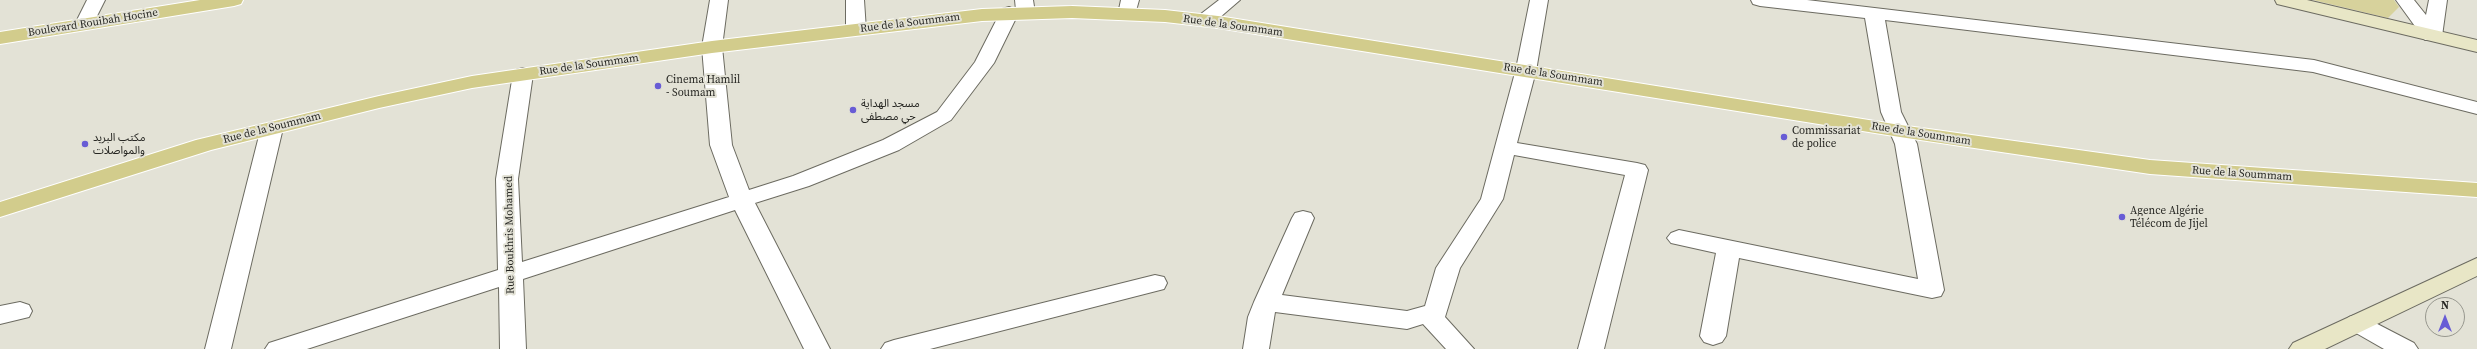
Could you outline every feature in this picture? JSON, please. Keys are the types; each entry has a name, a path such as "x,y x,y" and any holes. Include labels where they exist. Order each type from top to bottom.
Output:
{"main road":[{"name":"Boulevard Rouibah Hocine","path":"0,38 234,0"},
{"path":"2284,0 2477,46"},
{"name":"Rue de la Soummam","path":"0,210 196,148 272,128 379,102 523,74 712,47 1020,9 1128,7 1204,21 1900,131 2150,167 2477,190"},
{"path":"2302,349 2477,266"}],"street":[{"path":"84,24 96,0"},
{"path":"719,0 712,47 721,145 741,199 817,349"},
{"path":"855,0 856,30"},
{"path":"1204,21 1231,0"},
{"path":"1266,302 1408,320 1436,312 1448,268 1492,199 1526,71 1539,0"},
{"path":"1760,0 1837,5 1874,14 2314,66 2477,108"},
{"path":"2405,0 2432,36"},
{"path":"2432,36 2438,0"},
{"path":"278,349 741,199 801,181 876,152 944,116 984,63 1020,9"},
{"path":"1679,238 1932,290 1906,144 1891,112 1874,14"},
{"name":"Rue Boukhris Mohamed","path":"513,349 508,179 523,74"},
{"path":"218,349 272,128"},
{"path":"1505,146 1637,170 1591,349"},
{"path":"1256,349 1260,317 1303,218"},
{"path":"1713,336 1729,248"},
{"path":"894,349 1155,283"},
{"path":"1428,314 1461,349"},
{"path":"2358,323 2405,349"}],"shaded area":[{"path":"2313,0 2394,0 2399,7 2388,18"}],"place":[{"name":"Cinema Hamlil - Soumam","path":"658,86"},
{"name":"مسجد الهداية حي مصطفى","path":"853,110"},
{"name":"Commissariat de police","path":"1784,137"},
{"name":"مكتب البريد والمواصلات","path":"85,144"},
{"name":"Agence Algérie Télécom de Jijel","path":"2122,217"}]}
